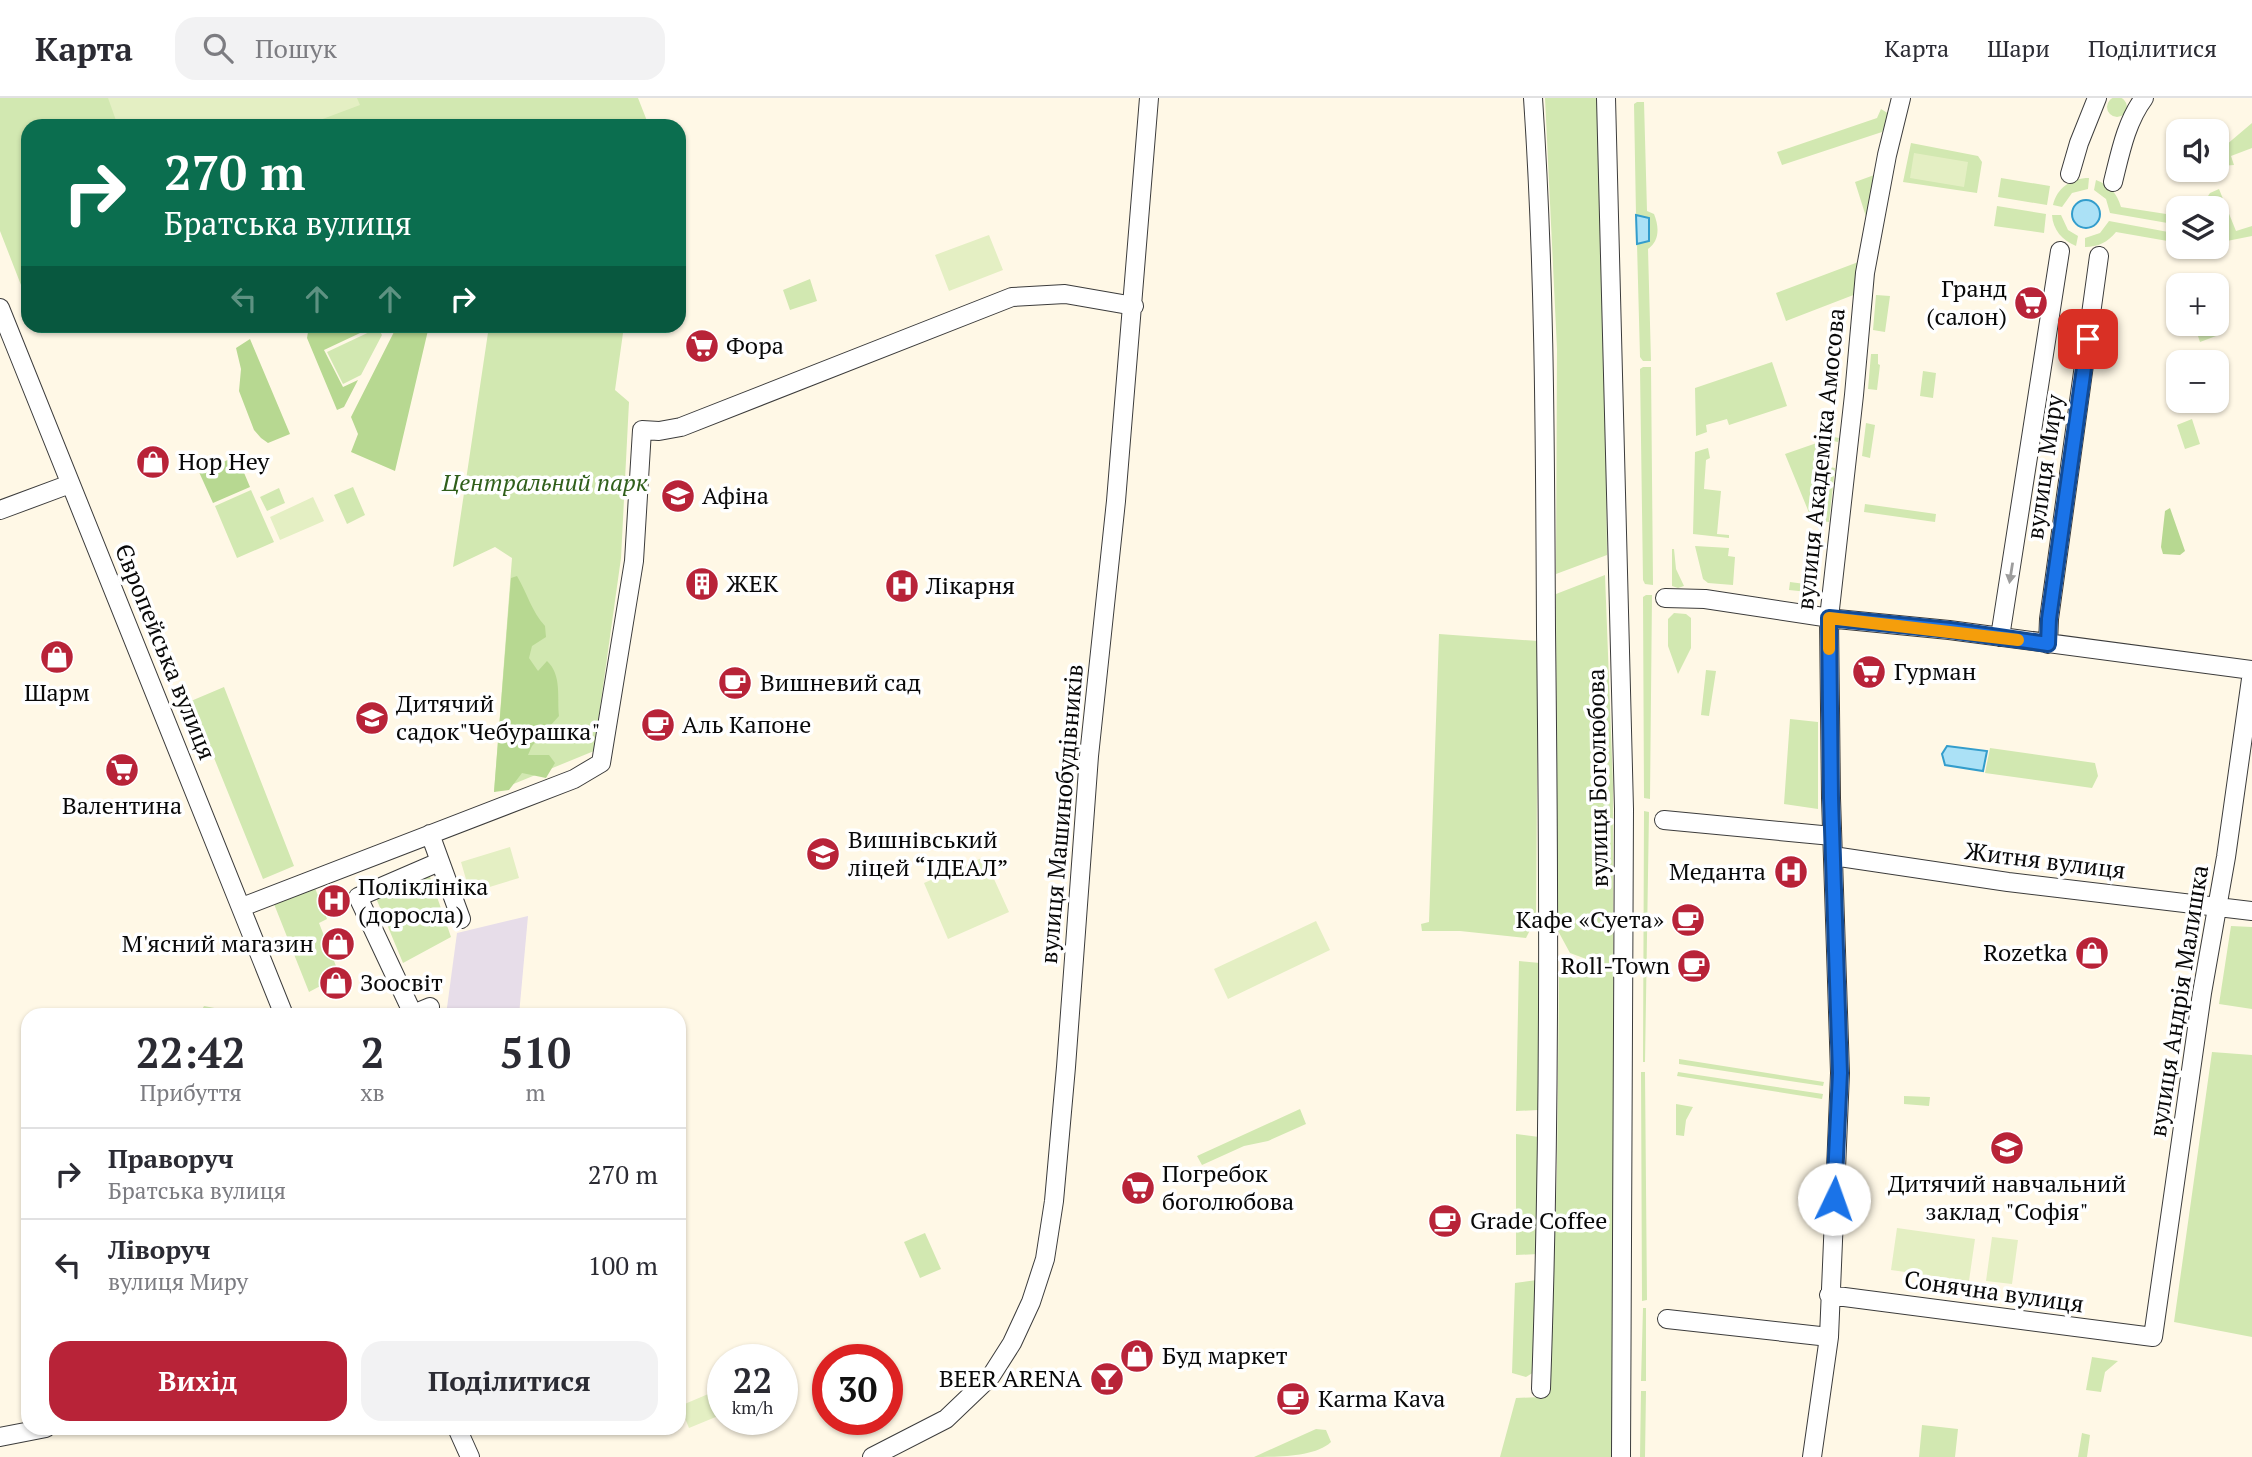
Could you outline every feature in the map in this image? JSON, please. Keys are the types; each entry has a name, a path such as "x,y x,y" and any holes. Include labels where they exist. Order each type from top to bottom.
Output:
{"street":[{"name":"вулиця Машинобудівників","path":"872,1457 946,1419 991,1376 1012,1343 1031,1302 1045,1259 1054,1201 1089,756 1134,306 1149,98"},
{"name":"вулиця Боголюбова","path":"1533,98 1542,371 1549,890 1541,1389"},
{"name":"вулиця Боголюбова","path":"1606,98 1625,809 1621,1457"},
{"name":"вулиця Академіка Амосова","path":"1812,1457 1829,1337 1840,1073 1832,836 1829,618 1865,273 1887,155 1901,98"},
{"path":"2070,174 2097,98"},
{"path":"2113,182 2130,124 2142,100"},
{"name":"вулиця Миру","path":"2000,637 2060,251"},
{"name":"вулиця Миру","path":"2048,644 2049,619 2099,256"},
{"path":"242,907 574,779 601,762 634,561 642,430 659,431 681,427 1012,297 1065,294 1134,306"},
{"name":"Європейська вулиця","path":"0,308 281,1008"},
{"path":"0,510 70,484"},
{"path":"1665,598 1706,598 1829,618 2000,637 2252,671"},
{"name":"вулиця Андрія Малишка","path":"2153,1338 2202,993 2252,671"},
{"path":"1664,820 1832,836"},
{"path":"430,834 461,919"},
{"name":"Житня вулиця","path":"1833,856 2011,883 2252,911"},
{"path":"410,1008 358,897 439,862"},
{"name":"Сонячна вулиця","path":"1829,1295 2153,1338"},
{"path":"1667,1319 1829,1337"},
{"path":"0,1437 21,1433"},
{"path":"460,1435 470,1457"}],"shaded area":[{"path":"528,916 520,1008 447,1008 457,933"}],"green space":[{"path":"2113,97 2121,97 2127,107 2121,117 2113,117 2107,111 2107,103"},
{"path":"0,98 638,98 646,119 21,119 21,285 0,231"},
{"path":"108,98 357,98 360,105 323,119 116,119"},
{"path":"1545,98 1597,98 1605,368 1607,555 1556,574 1557,349"},
{"path":"1644,102 1647,211 1654,214 1657,223 1655,242 1648,249 1651,361 1643,361 1640,357 1637,244 1649,240 1649,219 1636,215 1634,104"},
{"path":"1881,109 1889,114 1882,132 1782,165 1777,152 1877,118"},
{"path":"2252,123 2252,148 2231,156 2234,165 2229,165 2229,143"},
{"path":"1911,143 1978,156 1982,162 1977,193 1903,182"},
{"path":"1914,153 1968,162 1964,187 1910,178"},
{"path":"1877,174 1867,220 1855,182"},
{"path":"2001,178 2050,186 2047,205 1998,197"},
{"path":"2089,178 2088,189 2072,193 2062,207 2053,205 2066,185"},
{"path":"2096,180 2112,190 2121,207 2166,214 2166,223 2110,213 2106,199 2094,190"},
{"path":"2219,189 2222,196 2208,196"},
{"path":"1997,206 2046,214 2044,233 1994,226"},
{"path":"2229,214 2236,231 2252,226 2252,236 2229,241"},
{"path":"2052,215 2061,215 2068,230 2078,236 2076,246 2059,234"},
{"path":"2109,221 2166,232 2166,241 2116,232 2102,243 2085,247 2085,238 2100,233"},
{"path":"989,235 1003,270 949,291 935,255"},
{"path":"1861,261 1856,294 1786,321 1776,293"},
{"path":"810,279 817,301 790,310 783,290"},
{"path":"1876,295 1890,296 1885,332 1873,330"},
{"path":"308,333 360,333 324,350 343,387 358,380 344,407 337,410 307,338"},
{"path":"367,333 382,335 361,375 343,384 327,352"},
{"path":"393,333 427,333 395,471 351,452 358,434 351,417"},
{"name":"Центральний парк","path":"488,333 623,333 615,390 629,402 621,558 594,751 494,792 512,558 495,547 453,567"},
{"path":"2198,336 2216,336 2200,342"},
{"path":"250,339 290,434 268,443 254,430 239,391 241,369 236,348"},
{"path":"1871,354 1878,354 1880,365 1877,390 1868,389"},
{"path":"1772,362 1787,406 1729,425 1727,419 1706,425 1707,432 1696,436 1695,388"},
{"path":"1651,367 1653,585 1645,584 1643,580 1640,369"},
{"path":"1923,371 1936,373 1933,398 1920,396"},
{"path":"2192,419 2200,444 2185,449 2177,425"},
{"path":"1866,423 1875,425 1870,458 1862,456"},
{"path":"1834,437 1839,438 1838,442 1833,441 1830,467 1835,468 1829,522 1812,520 1785,454"},
{"path":"1708,448 1710,458 1706,460 1704,489 1721,491 1717,534 1729,535 1729,538 1693,534 1695,452"},
{"path":"237,456 250,487 213,503 199,472"},
{"path":"353,487 365,515 347,524 334,495"},
{"path":"279,488 285,503 267,511 260,497"},
{"path":"251,490 274,542 237,558 215,506"},
{"path":"313,497 324,521 280,540 270,517"},
{"path":"1865,504 1936,514 1935,522 1864,512"},
{"path":"2170,508 2185,551 2180,555 2163,554 2161,547 2165,511"},
{"path":"1695,546 1729,548 1728,556 1735,557 1733,585 1708,583 1703,579"},
{"path":"1672,549 1676,569 1684,586 1678,588 1672,586"},
{"path":"1605,575 1613,785 1612,1457 1500,1457 1516,1398 1542,1397 1550,1390 1557,1167 1559,973 1580,975 1590,968 1589,960 1570,953 1557,929 1556,594"},
{"path":"517,576 533,609 545,626 546,637 532,646 529,658 538,671 547,661 555,673 558,687 559,716 532,746 528,755 549,755 555,763 546,778 522,773 509,790 494,792 511,578"},
{"path":"1806,579 1819,581 1818,593 1789,590 1790,582 1805,584"},
{"path":"1652,595 1650,799 1644,798 1643,597"},
{"path":"1674,613 1686,614 1691,618 1691,648 1678,674 1668,646 1668,619"},
{"path":"1439,634 1538,641 1536,918 1526,938 1460,931 1422,931 1421,924 1429,922"},
{"path":"1706,670 1716,671 1709,716 1701,715"},
{"path":"224,687 294,866 263,879 191,701"},
{"path":"1790,719 1818,722 1818,809 1784,804"},
{"path":"1990,748 2095,763 2098,776 2092,788 1985,773"},
{"path":"1644,811 1649,812 1643,1062"},
{"path":"510,847 519,878 470,893 461,862"},
{"path":"984,857 1009,912 948,939 924,883"},
{"path":"429,874 451,937 403,963 376,898"},
{"path":"315,888 327,919 319,923 336,966 322,972 326,983 309,992 274,904"},
{"path":"1316,921 1330,950 1228,999 1214,969"},
{"path":"2231,926 2252,927 2252,1009 2219,1004"},
{"path":"1519,961 1540,963 1538,1110 1516,1111"},
{"path":"2212,1052 2252,1055 2252,1337 2174,1322"},
{"path":"1679,1059 1824,1082 1823,1086 1679,1064"},
{"path":"1641,1072 1645,1072 1647,1300 1642,1301"},
{"path":"1678,1072 1823,1094 1822,1099 1677,1076"},
{"path":"1904,1096 1930,1097 1929,1106 1904,1104"},
{"path":"1676,1104 1693,1107 1686,1120 1684,1136 1676,1135"},
{"path":"1300,1109 1306,1124 1268,1141 1244,1146 1202,1165 1197,1156"},
{"path":"1516,1134 1539,1137 1538,1254 1516,1255"},
{"path":"1897,1228 1975,1239 1969,1281 1891,1270"},
{"path":"925,1233 941,1269 920,1278 904,1242"},
{"path":"1992,1237 2018,1240 2012,1284 1986,1281"},
{"path":"1537,1280 1534,1372 1526,1377 1512,1373 1515,1283"},
{"path":"1643,1308 1646,1308 1646,1381 1641,1381"},
{"path":"2092,1357 2118,1361 2105,1372 2101,1392 2086,1390"},
{"path":"1641,1391 1646,1391 1645,1457 1640,1457"},
{"path":"707,1395 707,1421 689,1428 686,1403"},
{"path":"1922,1425 1958,1429 1955,1457 1919,1457"},
{"path":"1316,1429 1326,1430 1331,1442 1316,1451 1254,1457"},
{"path":"2082,1433 2090,1435 2087,1457 2078,1457"}],"water":[{"path":"2086,200 2096,204 2100,214 2096,224 2086,228 2076,224 2072,214 2076,204"},
{"path":"1636,215 1649,218 1649,241 1637,244"},
{"path":"1947,746 1987,751 1983,771 1945,765 1942,754"}],"slow traffic":[{"path":"1829,649 1829,618 2018,640"}],"place":[{"name":"Гранд (салон)","path":"2031,303"},
{"name":"Фора","path":"702,346"},
{"name":"Hop Hey","path":"153,462"},
{"name":"Афіна","path":"678,496"},
{"name":"ЖЕК","path":"702,584"},
{"name":"Лікарня","path":"902,586"},
{"name":"Шарм","path":"57,657"},
{"name":"Гурман","path":"1869,672"},
{"name":"Вишневий сад","path":"735,683"},
{"name":"Дитячий садок\"Чебурашка\"","path":"372,718"},
{"name":"Аль Капоне","path":"658,725"},
{"name":"Валентина","path":"122,770"},
{"name":"Вишнівський ліцей “ІДЕАЛ”","path":"823,854"},
{"name":"Меданта","path":"1791,872"},
{"name":"Поліклініка (доросла)","path":"334,901"},
{"name":"Кафе «Суета»","path":"1688,920"},
{"name":"М'ясний магазин","path":"338,944"},
{"name":"Rozetka","path":"2092,953"},
{"name":"Roll-Town","path":"1694,966"},
{"name":"Зоосвіт","path":"336,983"},
{"name":"Дитячий навчальний заклад \"Софія\"","path":"2007,1148"},
{"name":"Погребок боголюбова","path":"1138,1188"},
{"name":"Grade Coffee","path":"1445,1221"},
{"name":"Буд маркет","path":"1137,1356"},
{"name":"BEER ARENA","path":"1107,1379"},
{"name":"Karma Kava","path":"1293,1399"}],"route":[{"path":"1834,1199 1840,1073 1831,798 1829,618 1950,630 2048,644 2049,619 2088,339"}]}
